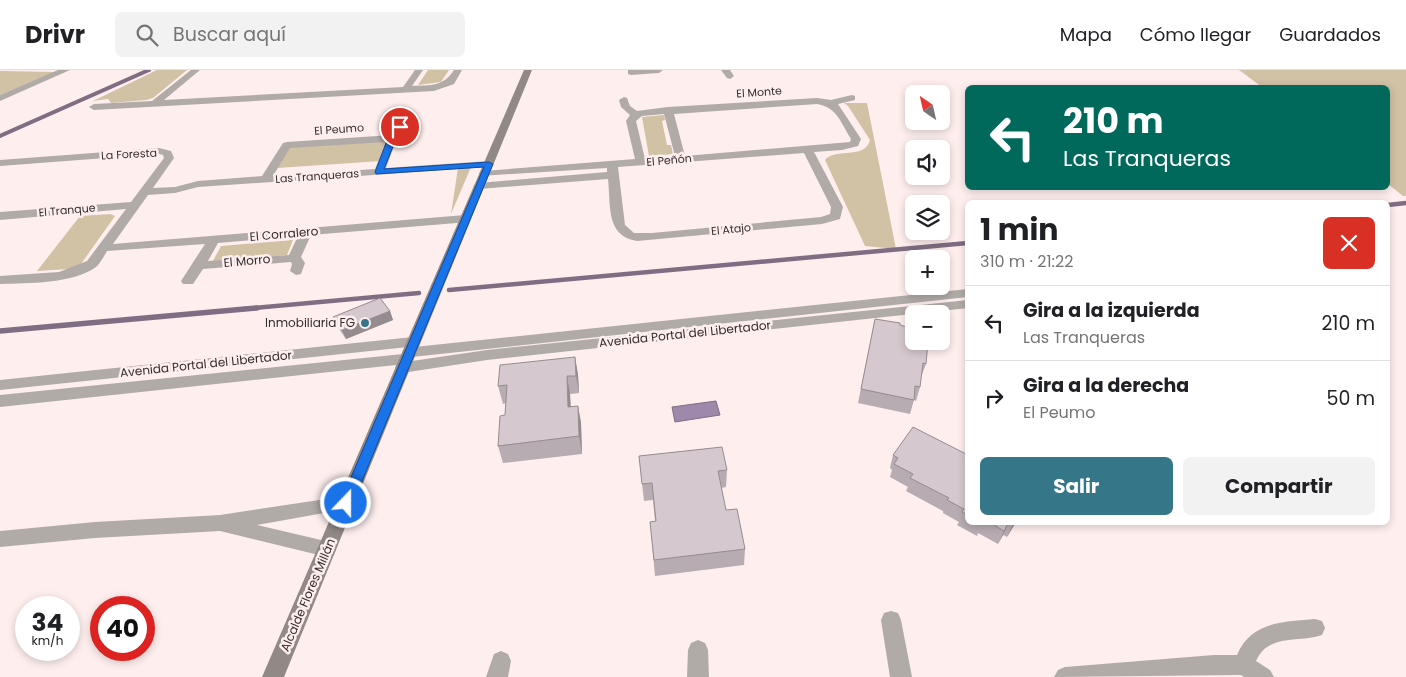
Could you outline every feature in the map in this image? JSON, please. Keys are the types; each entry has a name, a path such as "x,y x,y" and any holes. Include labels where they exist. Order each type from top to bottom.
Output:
{"street":[{"path":"0,98 66,70"},
{"path":"155,103 196,70"},
{"path":"406,89 419,70"},
{"path":"94,107 406,89 444,85 451,82 458,70"},
{"name":"Alcalde Flores Millán","path":"273,677 528,70"},
{"path":"632,82 631,71 658,70"},
{"name":"El Monte","path":"635,115 668,110 817,101 831,103 852,98"},
{"path":"624,100 626,107 635,115 631,121 641,162"},
{"name":"El Peñón","path":"484,175 612,170 641,162 808,150 854,144 856,139 838,109 831,103"},
{"path":"668,110 681,159"},
{"path":"379,172 392,138 398,133 400,127"},
{"name":"El Peumo","path":"265,180 287,139 392,138"},
{"name":"El Atajo","path":"612,170 619,225 627,236 652,237 831,218 836,216 837,207 808,150"},
{"name":"La Foresta","path":"0,163 159,151 167,153 169,158 92,264 79,271 67,274 0,280"},
{"name":"Las Tranqueras","path":"145,192 176,190 198,184 379,172 484,175"},
{"name":"El Tranque","path":"0,216 135,205"},
{"name":"El Corralero","path":"104,248 465,219"},
{"path":"296,271 299,263 294,258 306,232"},
{"name":"El Morro","path":"188,281 214,239"},
{"name":"El Morro","path":"199,265 294,258"},
{"name":"Avenida Portal del Libertador","path":"0,401 965,293"},
{"name":"Avenida Portal del Libertador","path":"0,385 407,355 497,354 965,304"},
{"path":"0,539 96,530 220,523 346,503"},
{"path":"220,523 327,549"},
{"path":"891,620 901,677"},
{"path":"1244,665 1248,651 1256,640 1277,632 1315,628"},
{"path":"698,650 698,677"},
{"path":"1065,677 1214,665 1244,665 1263,677"}],"shaded area":[{"path":"157,70 187,70 153,98 111,103 108,99 93,101"},
{"path":"428,70 449,70 441,82 418,85"},
{"path":"1239,70 1406,70 1406,196 1403,196 1390,186 1390,85 1259,85"},
{"path":"0,71 55,72 0,95"},
{"path":"844,103 867,103 896,249 865,246 825,160 836,154 862,150 870,140 848,106"},
{"path":"664,115 665,120 662,121 667,145 671,145 673,154 649,156 642,117"},
{"path":"388,140 381,161 277,168 289,146"},
{"path":"471,167 451,214 458,168"},
{"path":"110,214 115,216 81,264 69,269 37,271 80,216"},
{"path":"293,240 287,255 213,261 221,246"},
{"path":"716,401 720,415 675,422 672,407"}],"building":[{"path":"380,298 390,311 342,330 333,317"},
{"path":"875,319 900,323 900,325 905,326 905,350 927,350 926,364 923,363 920,387 915,386 914,400 861,389"},
{"path":"575,357 576,376 567,376 568,407 578,406 579,436 498,446 500,416 505,415 507,385 498,386 500,365"},
{"path":"913,427 965,453 965,514 962,512 964,509 947,500 949,498 910,478 913,474 894,464 898,458 893,455"},
{"path":"722,447 727,470 718,471 726,510 737,509 745,549 654,560 650,522 656,521 652,483 642,484 639,456"},
{"path":"994,525 1007,525 1004,531"}],"waterway":[{"path":"0,136 149,70"},
{"path":"1390,205 1406,203"},
{"path":"449,290 965,243"},
{"path":"244,309 419,293"},
{"path":"0,331 257,308"}],"place":[{"name":"Inmobiliaria FG","path":"365,323"}],"route":[{"path":"346,503 412,342 489,164 379,172 392,138 398,133 400,127"}]}
